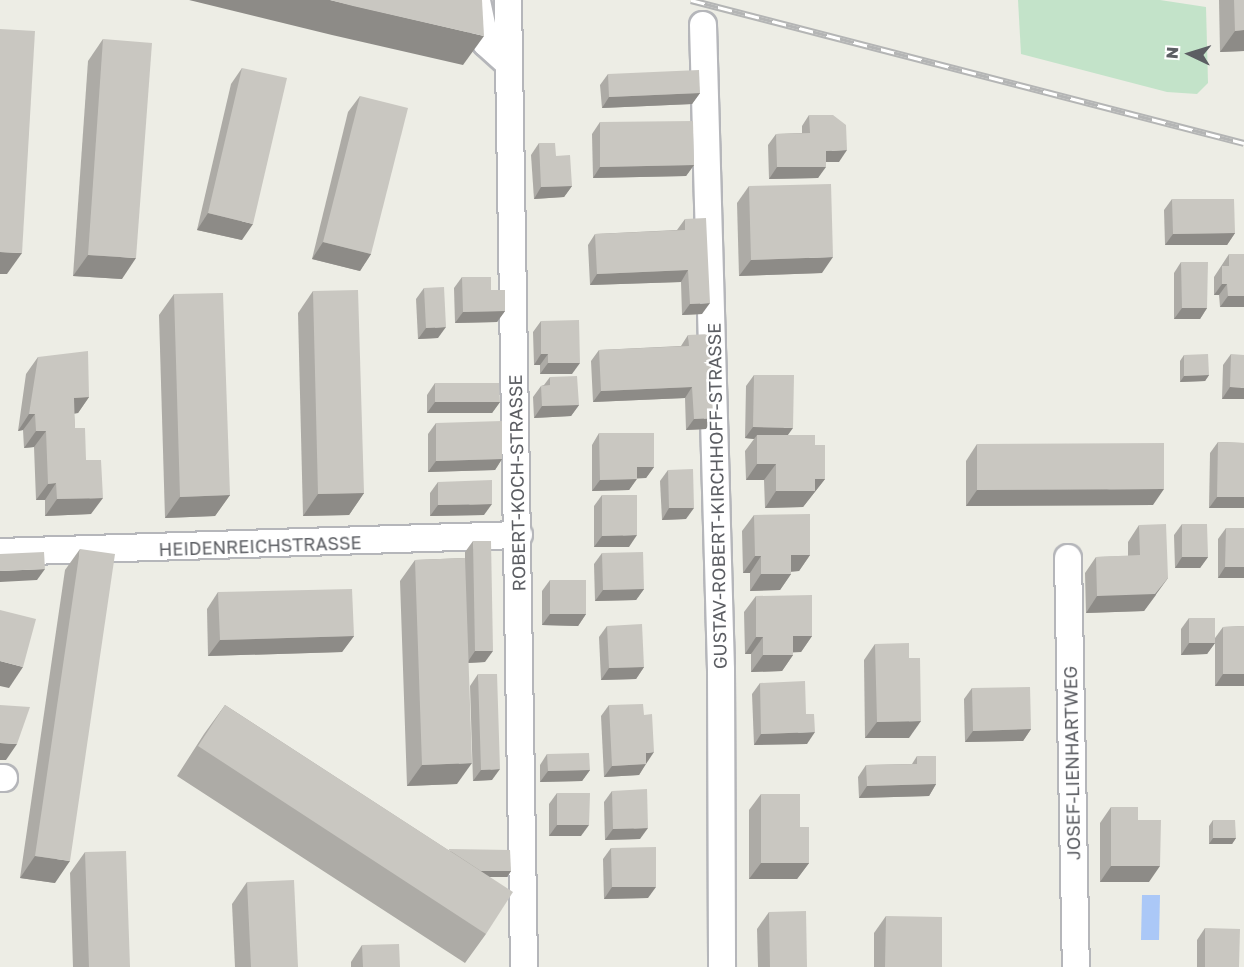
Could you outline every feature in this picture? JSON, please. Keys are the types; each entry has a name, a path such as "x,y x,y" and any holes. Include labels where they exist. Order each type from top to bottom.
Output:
{"street":[{"path":"472,0 477,1 486,43 507,62"},
{"name":"ROBERT-KOCH-STRASSE","path":"508,0 507,62 519,535 524,967"},
{"name":"GUSTAV-ROBERT-KIRCHHOFF-STRASSE","path":"703,25 721,670 722,967"},
{"name":"HEIDENREICHSTRASSE","path":"0,552 177,550 519,535"},
{"name":"JOSEF-LIENHARTWEG","path":"1068,558 1076,967"}],"green space":[{"path":"1018,0 1160,0 1206,7 1208,83 1197,94 1167,92 1021,54"}],"water":[{"path":"1142,895 1160,895 1159,940 1141,940"}],"building":[{"path":"330,0 482,0 484,36 353,6"},
{"path":"1234,0 1244,0 1244,30 1235,31"},
{"path":"0,29 35,31 22,253 0,252"},
{"path":"103,39 152,43 136,258 88,255"},
{"path":"242,68 287,78 253,224 208,213"},
{"path":"699,70 700,93 609,97 608,74"},
{"path":"360,96 408,108 371,254 323,242"},
{"path":"809,115 833,115 846,125 847,150 826,151 826,167 777,167 776,134 810,133"},
{"path":"693,121 694,165 600,167 600,122"},
{"path":"539,143 555,143 556,156 570,155 572,186 541,187"},
{"path":"831,184 833,257 751,260 749,186"},
{"path":"1172,199 1234,199 1235,233 1173,234"},
{"path":"706,218 710,303 690,304 688,270 597,274 595,234 685,230 685,219"},
{"path":"1229,254 1244,254 1244,296 1228,296 1227,284 1222,284 1222,266 1229,266"},
{"path":"1181,262 1208,262 1207,308 1182,308"},
{"path":"462,277 491,277 491,290 505,290 505,311 463,312"},
{"path":"444,287 446,327 426,328 424,288"},
{"path":"358,290 364,493 318,494 313,291"},
{"path":"223,293 230,495 180,497 174,294"},
{"path":"579,320 580,363 548,363 548,354 541,354 541,321"},
{"path":"710,334 713,418 694,419 692,387 601,391 599,350 689,346 688,335"},
{"path":"88,351 89,397 74,398 75,428 85,428 86,460 101,460 103,498 57,499 56,483 48,484 46,431 36,431 35,414 29,414 38,357"},
{"path":"1208,354 1209,375 1184,376 1184,355"},
{"path":"1231,354 1244,355 1244,388 1230,387"},
{"path":"754,375 794,375 793,428 753,427"},
{"path":"577,376 579,405 542,406 541,386 550,385 550,377"},
{"path":"435,383 499,383 500,402 435,402"},
{"path":"502,421 502,459 436,461 436,423"},
{"path":"599,433 654,433 654,467 637,467 637,479 600,480"},
{"path":"757,435 815,435 815,445 825,445 825,479 815,479 815,491 776,491 776,464 757,464"},
{"path":"1218,442 1244,443 1244,497 1217,497"},
{"path":"1164,443 1164,489 977,490 977,444"},
{"path":"693,469 694,508 669,508 668,470"},
{"path":"492,480 492,504 438,505 438,482"},
{"path":"602,495 637,495 637,535 602,536"},
{"path":"810,514 810,555 791,555 791,574 761,574 761,556 755,556 754,515"},
{"path":"1166,524 1168,578 1155,594 1097,596 1096,557 1140,555 1139,525"},
{"path":"1182,524 1207,524 1208,557 1182,557"},
{"path":"1226,528 1244,528 1244,567 1225,567"},
{"path":"473,541 491,541 493,651 475,651"},
{"path":"80,549 115,554 70,861 35,856"},
{"path":"44,552 45,569 0,571 0,554"},
{"path":"643,552 644,589 603,590 602,553"},
{"path":"465,558 472,763 422,765 415,560"},
{"path":"550,580 586,580 586,614 550,614"},
{"path":"352,589 354,636 220,640 218,592"},
{"path":"812,595 812,636 793,636 793,655 763,655 763,637 756,637 756,596"},
{"path":"0,610 36,619 23,667 0,661"},
{"path":"1189,618 1215,618 1215,643 1189,643"},
{"path":"642,624 644,667 609,668 607,626"},
{"path":"1244,626 1244,674 1223,674 1223,627"},
{"path":"909,643 909,658 920,658 921,721 877,722 875,644"},
{"path":"478,674 497,674 500,769 481,770"},
{"path":"805,681 806,714 814,714 815,732 761,734 760,683"},
{"path":"1030,687 1031,729 973,731 972,688"},
{"path":"643,704 644,715 652,714 654,752 646,753 646,764 612,766 609,705"},
{"path":"0,705 30,707 17,744 0,743"},
{"path":"225,705 513,892 486,934 198,746"},
{"path":"589,753 590,770 548,771 547,754"},
{"path":"917,756 936,756 936,784 867,786 866,765 917,764"},
{"path":"647,789 648,828 613,829 612,791"},
{"path":"557,793 590,793 589,825 557,825"},
{"path":"761,794 800,794 800,827 809,827 809,863 761,863"},
{"path":"1111,807 1138,807 1138,820 1161,820 1160,866 1111,866"},
{"path":"1213,820 1235,820 1236,838 1213,838"},
{"path":"656,847 656,887 612,887 611,848"},
{"path":"449,849 510,850 511,871 481,871"},
{"path":"126,851 130,967 89,967 85,852"},
{"path":"294,880 298,967 251,967 247,882"},
{"path":"806,911 807,967 770,967 769,912"},
{"path":"886,916 942,917 942,967 885,967"},
{"path":"1205,928 1240,929 1239,967 1205,967"},
{"path":"399,944 400,967 363,967 362,945"}],"railway":[{"path":"691,0 1244,143"}]}
